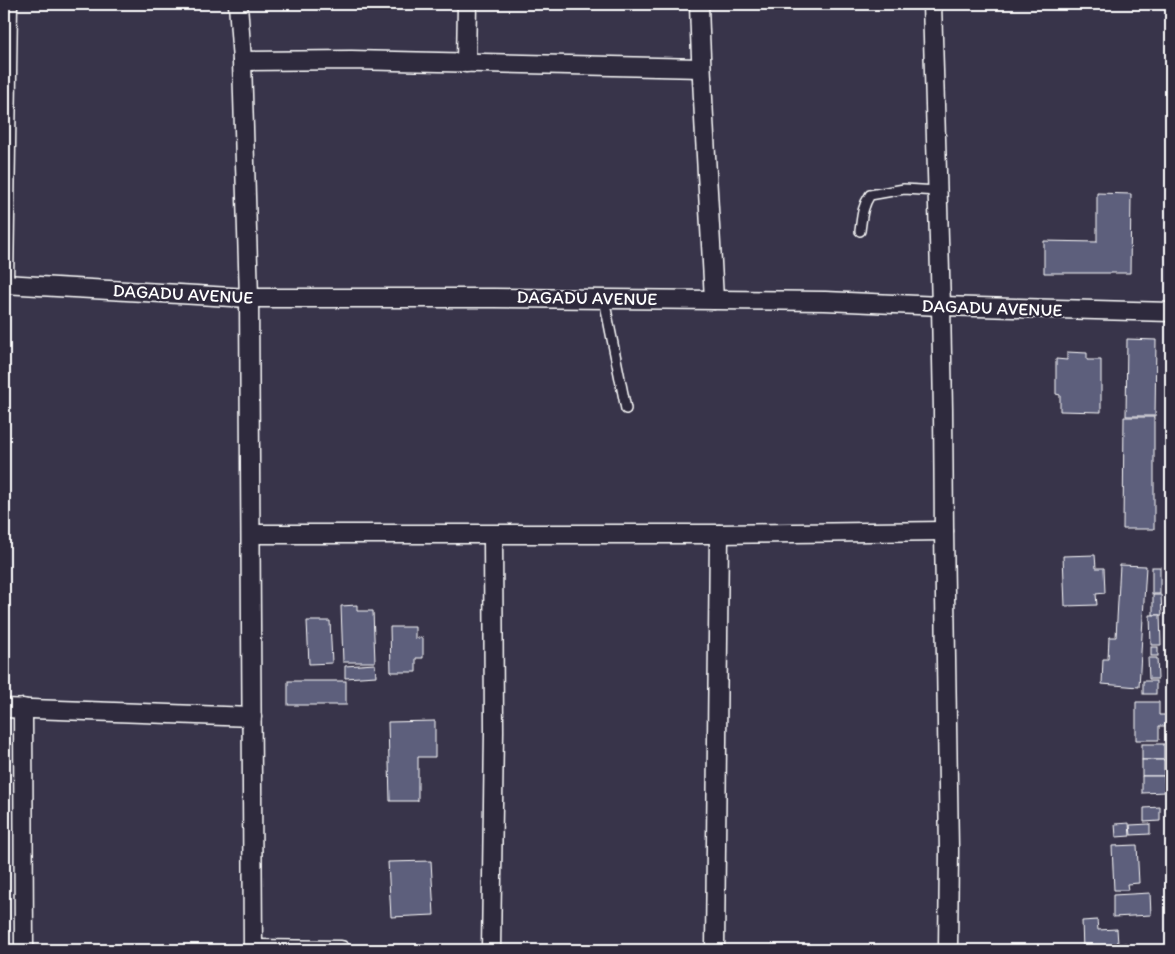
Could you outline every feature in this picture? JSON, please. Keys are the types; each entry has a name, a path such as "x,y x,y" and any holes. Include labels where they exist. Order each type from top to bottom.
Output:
{"street":[{"path":"4,284 8,4"},
{"path":"238,4 242,60 249,298 253,949 341,950"},
{"path":"466,63 467,4"},
{"path":"699,4 714,300"},
{"path":"932,4 942,306 949,850 948,950"},
{"path":"242,60 351,60 701,68"},
{"name":"DAGADU AVENUE","path":"4,284 249,298 604,298 825,301 1171,312"},
{"path":"251,534 944,532"},
{"path":"491,950 494,731 493,534"},
{"path":"715,950 719,534"},
{"path":"4,708 252,717"},
{"path":"23,708 24,950"}],"lane":[{"path":"860,231 865,202 870,195 904,189 938,191"},
{"path":"604,298 626,409"}],"building":[{"path":"1097,193 1131,194 1130,273 1044,273 1044,241 1097,242"},
{"path":"1127,339 1156,340 1155,416 1126,416"},
{"path":"1067,352 1087,353 1087,360 1101,360 1101,412 1060,411 1060,395 1056,394 1056,359 1067,360"},
{"path":"1124,417 1154,417 1154,529 1123,529"},
{"path":"1095,555 1096,568 1104,568 1105,593 1096,594 1097,605 1065,606 1063,556"},
{"path":"1120,565 1146,566 1139,687 1102,684 1103,659 1108,659 1109,637 1116,637"},
{"path":"1152,567 1160,567 1160,594 1152,594"},
{"path":"1153,595 1161,595 1162,615 1153,615"},
{"path":"357,605 357,611 373,611 375,662 343,662 341,606"},
{"path":"1150,615 1160,615 1161,645 1151,645"},
{"path":"307,621 330,621 332,663 309,664"},
{"path":"390,627 415,627 415,638 423,638 423,658 416,658 416,672 391,672"},
{"path":"1151,647 1158,647 1158,656 1151,656"},
{"path":"1148,658 1157,658 1158,679 1149,679"},
{"path":"375,664 376,676 345,678 345,666"},
{"path":"288,681 346,681 346,705 288,705"},
{"path":"1143,681 1156,681 1156,694 1143,694"},
{"path":"1136,702 1159,702 1159,715 1167,715 1167,726 1159,726 1159,740 1136,740"},
{"path":"435,721 435,757 418,757 418,801 390,801 388,722"},
{"path":"1142,744 1164,744 1164,760 1142,760"},
{"path":"1142,760 1164,760 1164,776 1142,776"},
{"path":"1142,776 1164,776 1165,792 1142,793"},
{"path":"1160,807 1160,821 1144,822 1144,808"},
{"path":"1129,823 1130,836 1116,837 1115,824"},
{"path":"1150,824 1150,834 1131,835 1130,825"},
{"path":"1137,845 1139,883 1127,884 1128,890 1114,890 1112,846"},
{"path":"431,861 434,915 391,917 388,862"},
{"path":"1150,893 1151,915 1113,917 1113,895"},
{"path":"1097,920 1098,930 1117,929 1118,944 1126,943 1126,950 1083,950 1082,921"}]}
